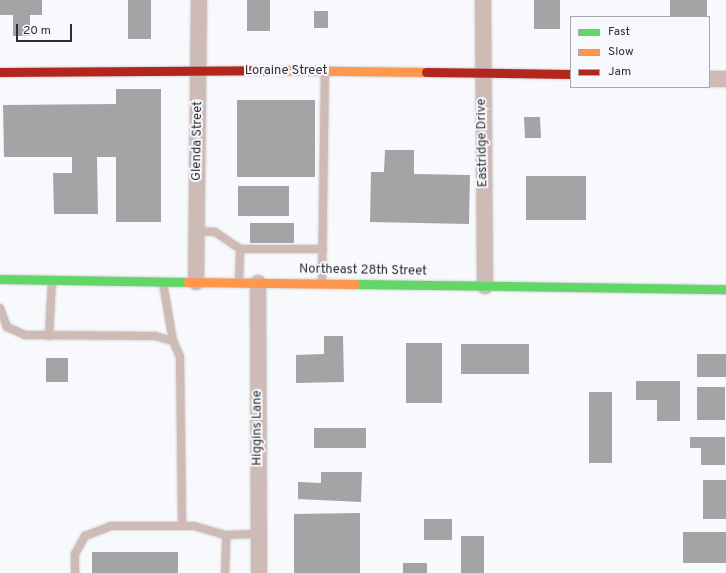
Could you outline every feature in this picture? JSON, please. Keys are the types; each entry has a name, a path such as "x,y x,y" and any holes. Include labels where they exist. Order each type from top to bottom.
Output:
{"main road":[{"name":"Loraine Street","path":"0,72 199,70 570,74"},
{"name":"Northeast 28th Street","path":"0,279 726,289"}],"street":[{"name":"Glenda Street","path":"196,282 199,0"},
{"name":"Eastridge Drive","path":"483,0 482,72 485,286"},
{"path":"710,78 726,79"},
{"name":"Higgins Lane","path":"258,283 259,573"}],"lane":[{"path":"322,283 326,71"},
{"path":"196,231 215,232 240,249 323,249"},
{"path":"239,282 240,249"},
{"path":"49,336 52,279"},
{"path":"163,281 173,341 180,357 182,526"},
{"path":"0,308 8,327 25,335 155,336 173,341"},
{"path":"75,573 76,554 85,536 111,526 194,526 226,535 259,534"},
{"path":"225,573 226,535"}],"building":[{"path":"0,0 42,0 42,15 30,15 30,36 13,36 13,15 0,15"},
{"path":"128,0 151,0 151,39 128,39"},
{"path":"247,0 270,0 270,31 247,31"},
{"path":"534,0 560,0 560,29 534,29"},
{"path":"670,0 707,0 707,16 670,16"},
{"path":"314,11 328,11 328,28 314,28"},
{"path":"116,89 161,89 161,222 116,222 116,157 97,157 98,214 54,214 53,173 72,173 72,157 4,157 3,105 116,104"},
{"path":"237,100 315,100 315,177 237,177"},
{"path":"524,117 540,117 541,138 525,138"},
{"path":"385,150 414,150 414,174 470,175 469,224 370,222 371,172 384,172"},
{"path":"526,176 586,176 586,220 526,220"},
{"path":"238,186 289,186 289,216 238,216"},
{"path":"250,223 294,223 294,243 250,243"},
{"path":"324,336 343,336 344,382 296,383 296,355 324,354"},
{"path":"406,343 442,343 442,403 406,403"},
{"path":"461,344 529,344 529,374 461,374"},
{"path":"697,354 726,354 726,377 697,377"},
{"path":"46,358 68,358 68,382 46,382"},
{"path":"636,381 680,381 680,421 657,421 657,400 636,400"},
{"path":"697,387 725,387 725,420 697,420"},
{"path":"589,392 612,392 612,463 589,463"},
{"path":"314,428 366,428 366,448 314,448"},
{"path":"690,437 725,437 725,465 701,465 701,448 690,448"},
{"path":"321,472 362,472 361,502 298,499 298,482 321,483"},
{"path":"703,480 726,480 726,519 703,519"},
{"path":"360,513 360,573 294,573 294,514"},
{"path":"424,519 452,519 452,540 424,540"},
{"path":"683,532 726,532 726,563 683,563"},
{"path":"461,536 484,536 484,573 461,573"},
{"path":"92,552 178,552 178,573 92,573"},
{"path":"403,563 427,563 427,573 403,573"}],"traffic: fast":[{"path":"0,279 187,282"},
{"path":"355,284 726,289"}],"traffic: slow":[{"path":"264,70 426,72"},
{"path":"187,282 355,284"}],"traffic: jam":[{"path":"0,72 264,70"},
{"path":"426,72 570,74"}]}
